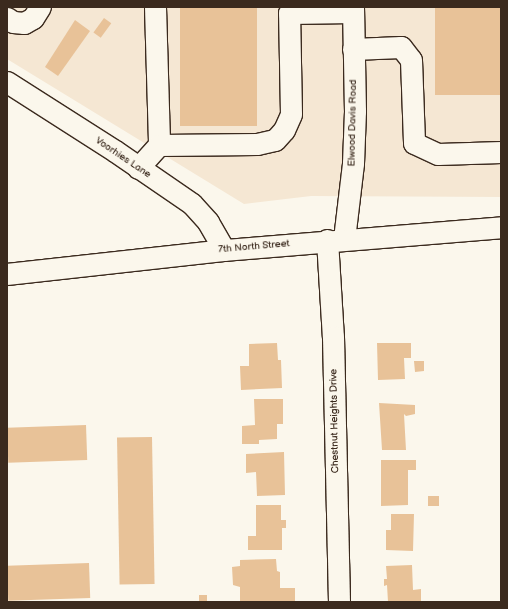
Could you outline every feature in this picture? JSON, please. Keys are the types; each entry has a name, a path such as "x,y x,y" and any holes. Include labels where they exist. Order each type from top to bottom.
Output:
{"street":[{"path":"7,18 13,22 24,23 33,18 40,7"},
{"path":"155,7 159,146"},
{"path":"138,168 159,146 257,144 275,140 284,130 291,114 289,10 353,10"},
{"name":"Elwood Davis Road","path":"335,240 353,163 353,10"},
{"path":"353,49 401,47 411,60 414,143 438,154 501,152"},
{"name":"Voorhies Lane","path":"7,82 192,204 208,222 224,250"},
{"name":"7th North Street","path":"7,274 224,250 501,227"},
{"name":"Chestnut Heights Drive","path":"335,240 333,337 339,602"}],"shaded area":[{"path":"7,7 501,7 501,197 311,196 244,204 7,59"}],"building":[{"path":"180,7 257,7 257,126 180,126"},
{"path":"435,7 501,7 501,95 435,95"},
{"path":"104,18 111,23 101,38 93,33"},
{"path":"75,20 90,31 58,76 45,67"},
{"path":"277,343 278,360 281,360 282,388 241,390 240,366 249,366 249,344"},
{"path":"377,343 411,343 411,358 404,358 405,379 378,380"},
{"path":"414,361 424,361 424,371 415,372"},
{"path":"254,399 283,399 283,424 277,424 277,439 259,440 259,444 242,444 242,426 255,425"},
{"path":"379,403 415,405 415,414 406,416 404,414 406,450 382,450"},
{"path":"86,425 87,460 8,463 7,428"},
{"path":"152,437 155,584 120,585 117,438"},
{"path":"284,452 285,495 257,496 256,472 246,473 246,454"},
{"path":"381,460 416,460 416,470 408,470 408,505 381,506"},
{"path":"428,496 439,496 439,506 428,506"},
{"path":"256,505 281,505 281,520 286,520 286,528 282,528 282,550 248,550 248,536 256,536"},
{"path":"391,514 414,514 413,551 386,550 386,530 391,530"},
{"path":"276,559 277,571 280,572 280,588 295,588 295,602 240,602 240,587 233,585 232,567 240,566 240,560"},
{"path":"89,563 90,598 8,601 7,566"},
{"path":"412,565 413,590 421,589 421,602 388,602 387,585 384,586 384,579 387,579 386,566"},
{"path":"199,595 207,595 207,602 199,602"}]}
